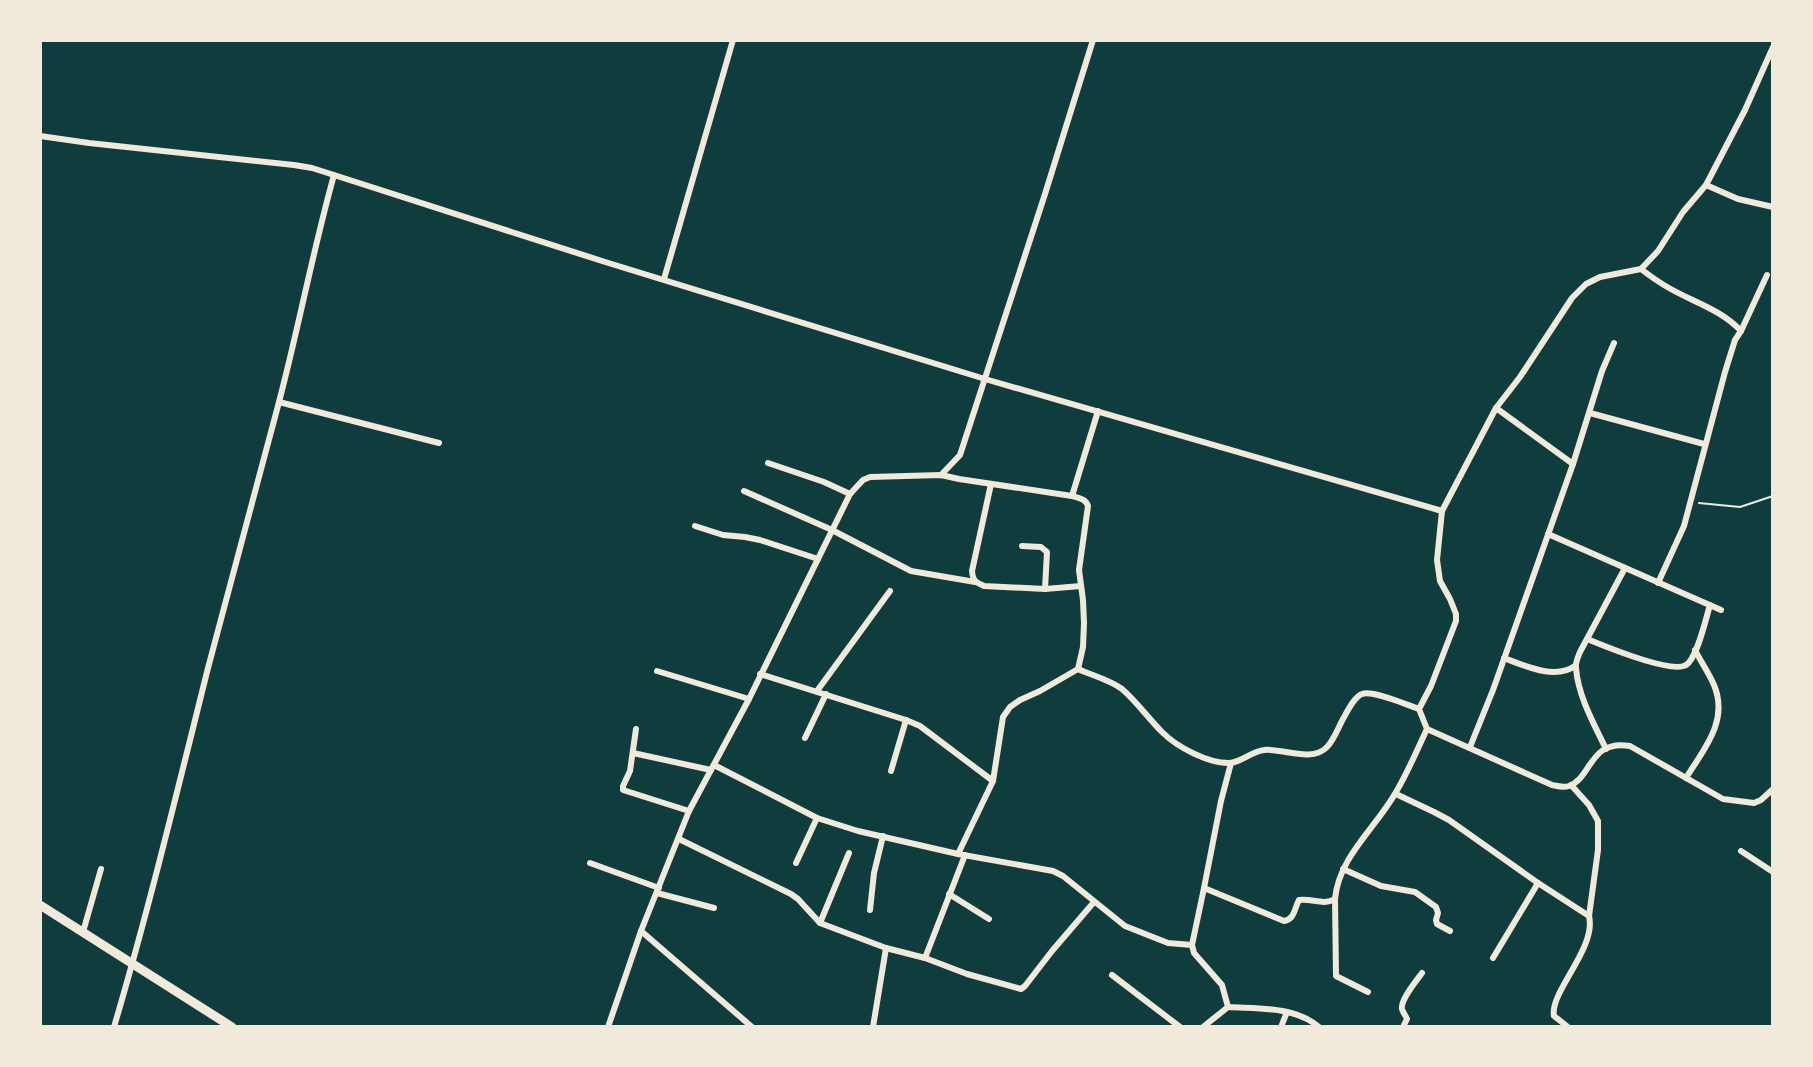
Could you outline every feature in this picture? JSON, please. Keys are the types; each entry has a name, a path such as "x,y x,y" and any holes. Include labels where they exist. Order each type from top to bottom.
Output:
{"main road":[{"path":"40,905 232,1027"}],"street":[{"path":"664,279 733,40"},
{"path":"941,475 960,455 1093,40"},
{"path":"1773,47 1745,110 1706,185 1683,212 1658,251 1642,269 1600,277 1586,284 1573,298 1496,408 1442,511 1437,560 1440,580 1456,614 1456,621 1419,709 1427,729 1552,785 1571,785 1582,775 1593,757 1619,744 1630,746 1723,799 1754,803 1773,789"},
{"path":"40,136 312,168 985,379 1442,511"},
{"path":"114,1027 279,402 300,319 308,273 334,175"},
{"path":"1706,185 1738,199 1773,207"},
{"path":"1642,269 1668,287 1732,321 1741,331"},
{"path":"1658,583 1684,526 1704,444 1735,340 1768,275"},
{"path":"1470,747 1504,658 1614,343"},
{"path":"279,402 439,443"},
{"path":"1496,408 1573,464"},
{"path":"1072,496 1098,411"},
{"path":"1590,413 1704,444"},
{"path":"768,463 850,494"},
{"path":"608,1027 689,811 749,699 850,494 863,480 870,477 941,475 1072,496 1083,500 1088,506 1079,570 1084,623 1083,647 1078,669 1020,700 1003,717 993,782 962,854 925,958"},
{"path":"975,582 972,571 992,484"},
{"path":"744,491 832,530 917,573 975,582 984,586 1045,589 1081,586"},
{"path":"695,526 723,535 753,538 818,559"},
{"path":"1548,534 1721,610"},
{"path":"1022,546 1041,547 1047,552 1045,589"},
{"path":"1504,658 1533,669 1563,672 1575,666 1625,568"},
{"path":"817,691 890,591"},
{"path":"1587,639 1654,663 1684,667 1695,650 1710,605"},
{"path":"1686,778 1712,738 1719,716 1714,685 1695,650"},
{"path":"1575,666 1590,716 1606,749"},
{"path":"1078,669 1119,687 1180,747 1205,758 1231,763 1264,750 1301,754 1316,753 1326,748 1344,717 1362,694 1373,694 1419,709"},
{"path":"657,671 749,699"},
{"path":"760,674 920,726 993,782"},
{"path":"805,738 826,694"},
{"path":"891,771 906,720"},
{"path":"636,729 630,771 623,790 689,811"},
{"path":"1368,992 1336,976 1336,886 1343,869 1396,794 1427,729"},
{"path":"633,753 713,767 817,818 858,831 1053,871 1125,926 1168,943 1192,944"},
{"path":"1228,1007 1222,985 1194,953 1192,944 1231,763"},
{"path":"1568,1027 1555,1016 1553,1007 1590,932 1589,916 1598,850 1598,821 1589,805 1571,785"},
{"path":"1396,794 1434,811 1589,916"},
{"path":"796,863 817,818"},
{"path":"870,909 874,873 883,836"},
{"path":"679,839 791,894 820,923 886,948 1021,989 1094,902"},
{"path":"1741,851 1773,872"},
{"path":"820,923 849,853"},
{"path":"590,863 658,890 714,908"},
{"path":"83,932 101,869"},
{"path":"1343,869 1381,886 1415,892 1436,907 1437,924 1450,931"},
{"path":"1493,958 1538,883"},
{"path":"1204,888 1284,920 1292,917 1299,900 1326,903 1335,899"},
{"path":"949,894 989,919"},
{"path":"642,931 750,1026"},
{"path":"873,1027 886,948"},
{"path":"1403,1027 1407,1019 1402,1006 1422,973"},
{"path":"1112,975 1180,1027"},
{"path":"1203,1027 1228,1007 1287,1012 1309,1018 1319,1027"},
{"path":"1281,1027 1287,1012"}],"path":[{"path":"1690,502 1740,507 1773,496"}]}
